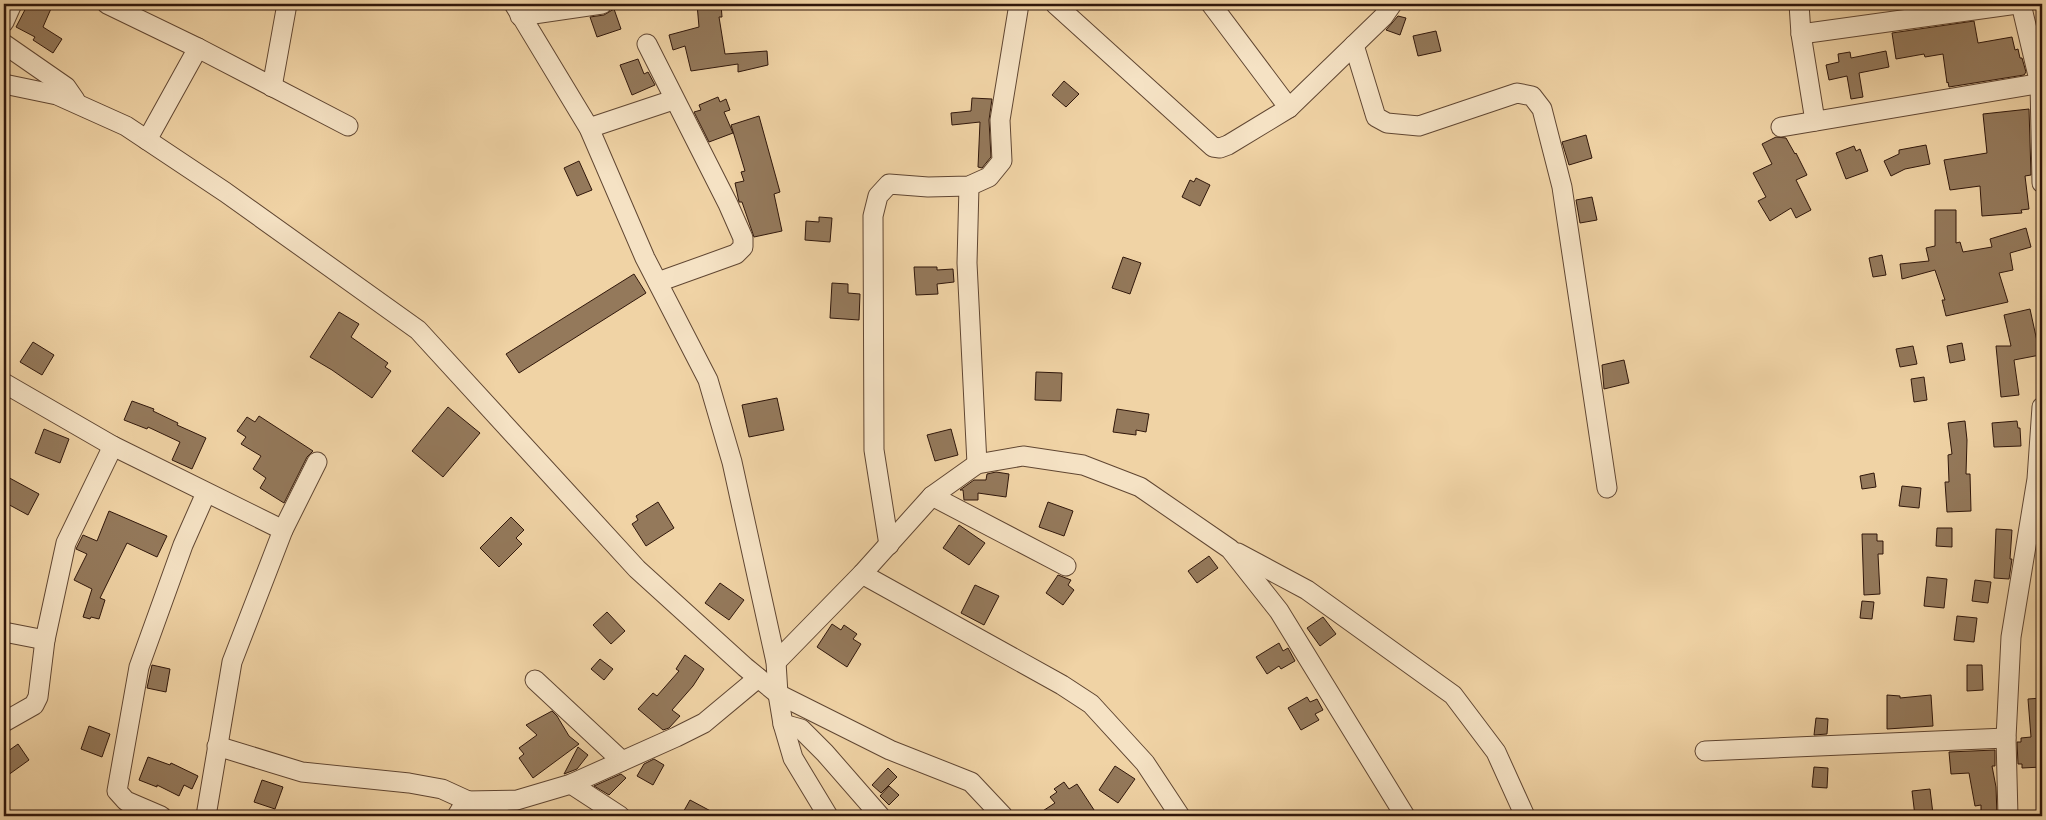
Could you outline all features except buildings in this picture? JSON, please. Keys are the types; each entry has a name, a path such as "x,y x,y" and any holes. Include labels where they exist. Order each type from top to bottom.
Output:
{"street":[{"path":"4,22 12,4"},
{"path":"107,4 198,48 348,126"},
{"path":"272,86 287,4"},
{"path":"602,4 517,10 589,128 645,258 708,380 732,462 776,662 778,694 783,724 793,758 828,816"},
{"path":"889,545 874,450 873,216 878,196 889,184 928,187 969,186 989,177 1002,161 1000,120 1019,4"},
{"path":"1055,4 1213,147 1220,148 1289,108 1383,17 1392,4"},
{"path":"1211,4 1289,108"},
{"path":"1799,4 1815,121"},
{"path":"1802,34 2017,4"},
{"path":"2021,4 2041,84 2042,183"},
{"path":"4,44 66,87 79,105"},
{"path":"647,44 728,204 743,238 743,247 736,254 658,282"},
{"path":"1354,45 1376,117 1386,123 1419,126 1518,93 1532,96 1542,109 1562,188 1607,488"},
{"path":"148,140 198,48"},
{"path":"4,84 57,95 126,126 225,192 418,330 637,569 758,678 778,694 890,750 971,782 1003,816"},
{"path":"1781,127 2041,84"},
{"path":"589,128 674,100"},
{"path":"969,186 966,263 977,464"},
{"path":"4,383 113,446 283,530"},
{"path":"2008,816 2006,738 2011,637 2036,479 2042,407"},
{"path":"4,722 34,705 38,697 45,640 66,543 113,446"},
{"path":"776,662 862,574 932,496 977,464 1023,456 1083,466 1140,486 1230,549 1307,590 1454,695 1496,752 1525,816"},
{"path":"206,816 232,662 283,530 316,462"},
{"path":"161,816 122,809 117,791 139,667 183,545 206,493"},
{"path":"932,496 1066,566"},
{"path":"1230,549 1279,611 1405,816"},
{"path":"862,574 1062,684 1091,704 1145,763 1180,816"},
{"path":"4,632 45,640"},
{"path":"461,808 517,800 571,784 704,723 758,678"},
{"path":"535,680 622,761"},
{"path":"783,724 801,730 825,753 880,816"},
{"path":"1705,751 2006,738"},
{"path":"218,746 302,772 409,783 442,789 461,808 501,816"},
{"path":"571,784 620,816"}]}
